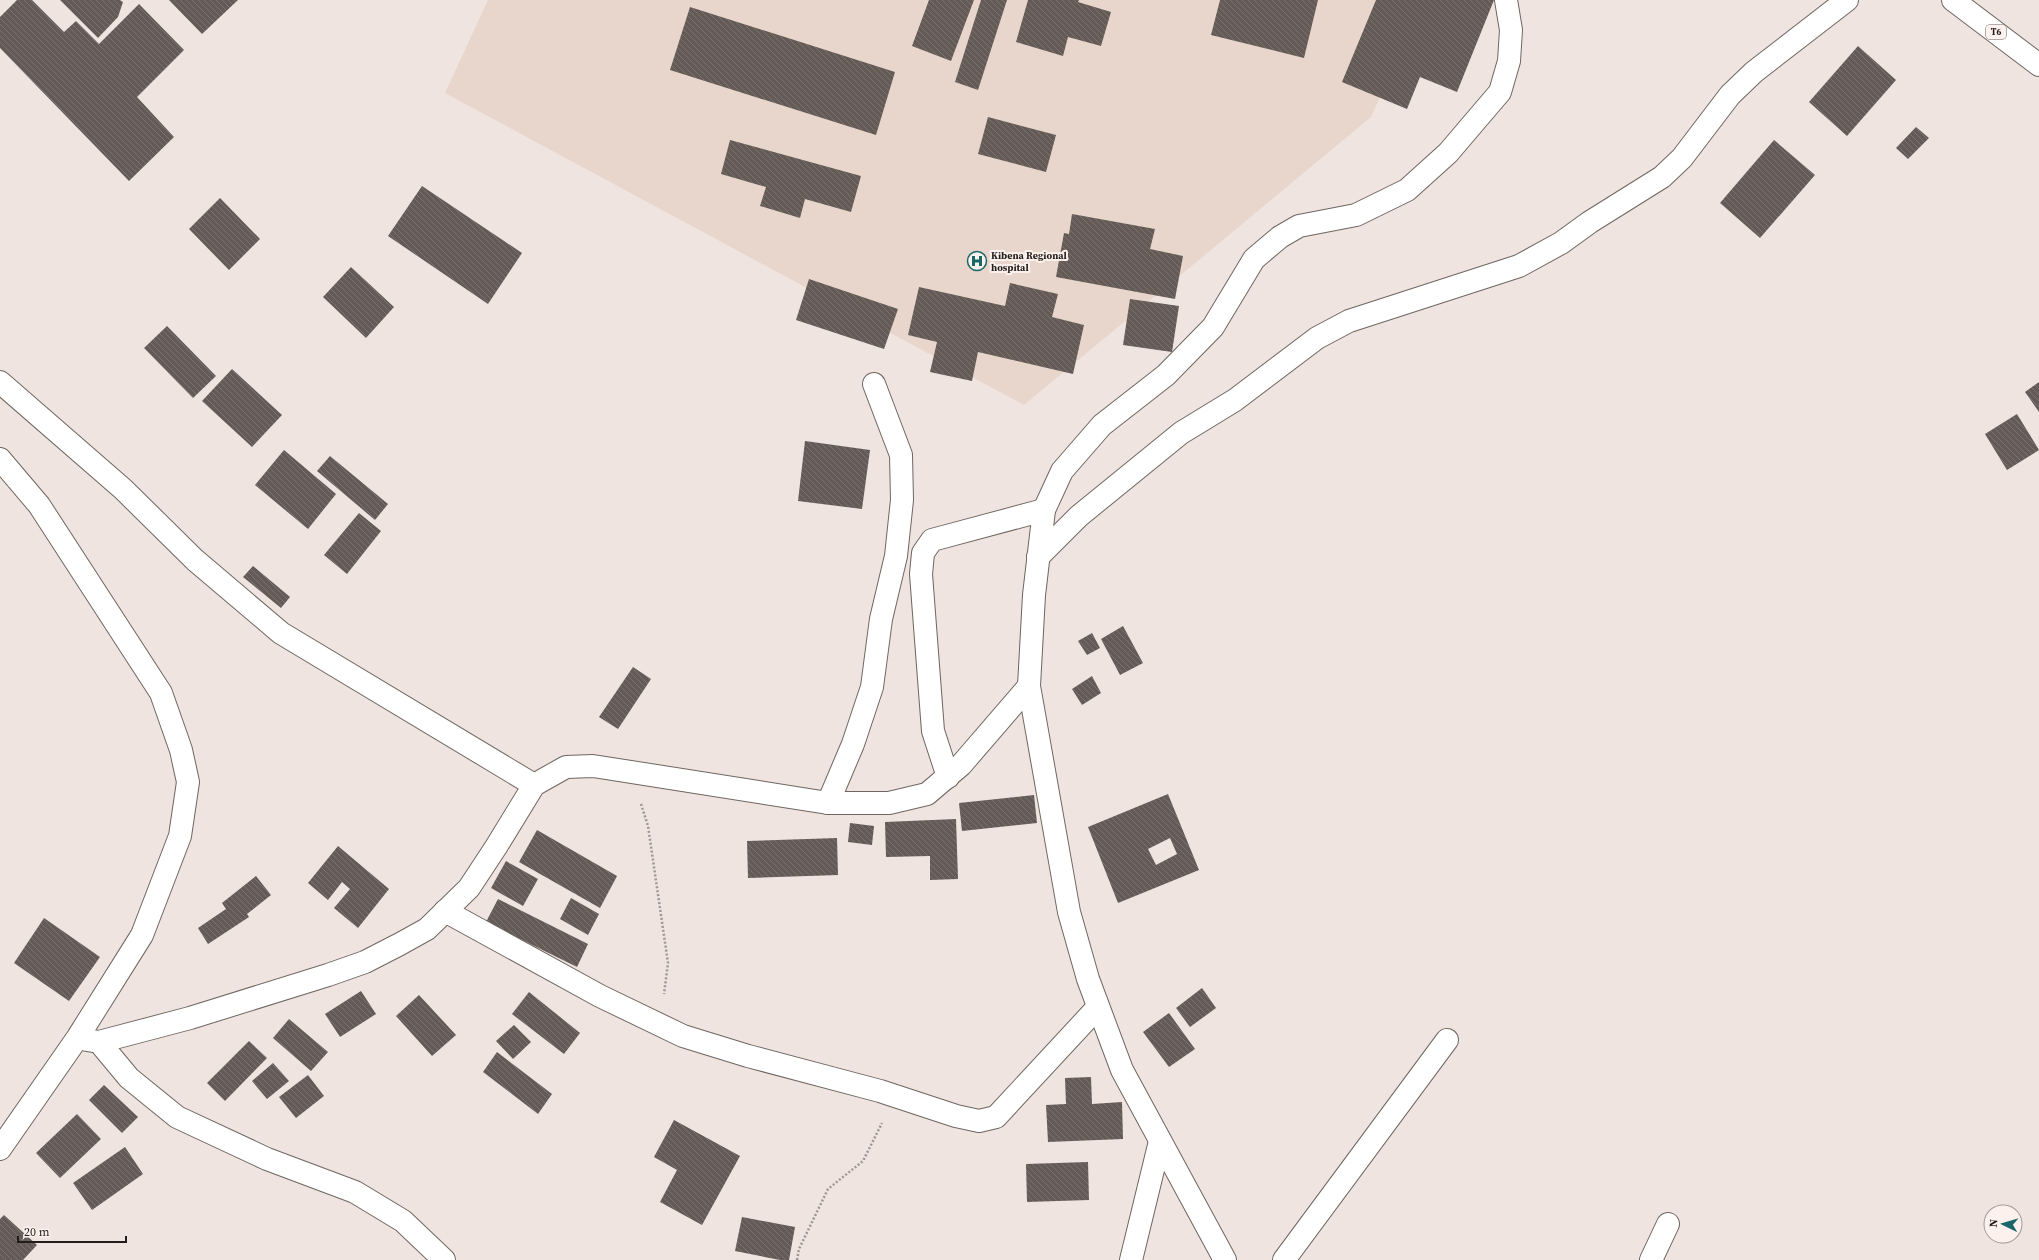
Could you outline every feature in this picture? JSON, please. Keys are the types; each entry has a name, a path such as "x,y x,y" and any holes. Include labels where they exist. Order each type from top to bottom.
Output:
{"main road":[{"path":"1225,1260 1122,1070 1088,979 1069,912 1029,686 1034,596 1044,510 1062,470 1102,425 1166,375 1213,327 1254,259 1280,237 1299,226 1356,215 1407,190 1448,153 1500,92 1509,61 1511,30 1506,0"},
{"path":"1038,557 1079,516 1175,438 1235,400 1318,338 1349,321 1519,266 1561,243 1590,222 1662,177 1682,158 1730,95 1754,72 1847,0"},
{"name":"T6","path":"1953,0 2039,65"},
{"path":"0,382 123,489 195,560 281,633 534,785"},
{"path":"828,803 853,744 872,687 881,620 896,556 902,500 901,455 874,384"},
{"path":"0,459 39,505 161,693 181,750 188,782 180,836 142,935 78,1037 0,1149"},
{"path":"948,777 933,731 921,574 923,553 932,540 1044,510"},
{"path":"78,1037 99,1042 190,1018 365,962 427,929 469,888 534,785 566,767 593,766 828,803 889,803 927,794 948,777 961,765 1029,686"},
{"path":"445,911 600,996 683,1036 748,1056 823,1074 979,1121 996,1117 1098,1007"},
{"path":"1284,1260 1447,1040"},
{"path":"99,1042 129,1078 177,1117 267,1159 355,1192 404,1221 444,1260"},
{"path":"1131,1260 1160,1141"},
{"path":"1651,1260 1668,1224"}],"path":[{"path":"631,772 648,826 668,963 660,1024"},
{"path":"797,1260 799,1249 828,1189 864,1161 894,1096"}],"shaded area":[{"name":"Kibena Regional hospital","path":"488,0 1424,0 1371,117 1024,405 445,93"}],"building":[{"path":"17,0 32,0 64,32 76,21 99,44 139,4 184,50 137,97 174,137 129,181 0,48 0,17"},
{"path":"60,0 120,0 123,2 118,17 98,38"},
{"path":"169,0 238,0 202,34"},
{"path":"929,0 974,0 951,61 912,46"},
{"path":"981,0 1007,0 978,90 955,82"},
{"path":"1028,0 1079,0 1078,2 1111,12 1101,46 1068,37 1063,56 1016,42"},
{"path":"1220,0 1318,0 1304,58 1211,35"},
{"path":"1376,0 1494,0 1457,92 1420,77 1407,109 1342,82"},
{"path":"690,7 895,72 876,135 670,70"},
{"path":"1858,46 1896,80 1847,136 1809,102"},
{"path":"988,117 1056,135 1046,172 978,154"},
{"path":"1916,127 1929,138 1908,159 1896,148"},
{"path":"730,140 861,176 851,212 805,199 800,218 760,206 766,187 721,174"},
{"path":"1774,140 1815,175 1760,238 1720,203"},
{"path":"422,186 522,253 488,304 388,236"},
{"path":"220,198 260,239 229,270 189,229"},
{"path":"1072,214 1155,229 1150,249 1183,256 1175,299 1056,277 1064,233 1069,234"},
{"path":"351,267 394,307 366,338 323,297"},
{"path":"809,279 898,309 884,349 796,320"},
{"path":"1010,283 1058,294 1052,317 1084,325 1073,374 978,352 972,381 930,372 937,342 908,335 919,287 1005,306"},
{"path":"1130,299 1179,306 1172,352 1123,345"},
{"path":"167,326 216,376 193,398 144,348"},
{"path":"232,369 282,415 252,447 202,401"},
{"path":"2039,382 2039,412 2025,392"},
{"path":"2017,414 2039,450 2007,470 1985,434"},
{"path":"805,441 870,450 862,509 798,501"},
{"path":"284,450 336,494 308,529 255,485"},
{"path":"330,456 388,504 375,520 317,471"},
{"path":"359,513 381,531 347,574 324,555"},
{"path":"253,566 290,597 281,608 243,577"},
{"path":"1123,626 1143,663 1120,675 1101,639"},
{"path":"1092,633 1100,648 1087,655 1078,641"},
{"path":"633,667 651,679 618,729 599,717"},
{"path":"1092,676 1101,693 1082,705 1072,689"},
{"path":"1168,794 1199,870 1118,903 1088,827","holes":["1170,838 1177,854 1156,865 1148,849"]},
{"path":"1034,795 1037,823 962,831 959,803"},
{"path":"956,819 958,879 930,880 930,856 886,857 885,822"},
{"path":"850,823 874,826 872,845 848,842"},
{"path":"537,830 617,876 600,908 519,862"},
{"path":"837,838 838,875 748,878 747,841"},
{"path":"338,846 389,889 358,928 334,908 350,889 342,882 328,900 308,883"},
{"path":"506,861 538,879 523,906 491,888"},
{"path":"256,876 271,895 247,914 249,917 208,944 198,928 226,909 222,903"},
{"path":"571,898 599,914 588,935 560,919"},
{"path":"498,899 588,944 577,967 486,922"},
{"path":"44,918 100,957 69,1001 14,963"},
{"path":"1202,988 1216,1008 1190,1027 1176,1008"},
{"path":"361,991 376,1014 340,1037 325,1014"},
{"path":"529,992 580,1033 564,1054 512,1014"},
{"path":"419,995 456,1035 432,1056 396,1016"},
{"path":"1169,1013 1195,1049 1169,1067 1143,1032"},
{"path":"289,1019 328,1052 311,1071 273,1038"},
{"path":"514,1025 531,1042 513,1059 496,1041"},
{"path":"249,1041 267,1058 225,1101 207,1083"},
{"path":"497,1052 552,1094 538,1114 483,1072"},
{"path":"273,1063 289,1081 267,1099 252,1081"},
{"path":"308,1075 324,1096 296,1118 279,1097"},
{"path":"1091,1077 1092,1104 1122,1102 1123,1139 1048,1142 1046,1105 1066,1104 1065,1078"},
{"path":"104,1085 138,1117 122,1133 89,1100"},
{"path":"77,1114 101,1139 60,1178 36,1153"},
{"path":"674,1120 740,1156 702,1225 660,1202 677,1170 654,1157"},
{"path":"125,1147 143,1174 92,1210 73,1183"},
{"path":"1088,1162 1089,1200 1027,1202 1026,1164"},
{"path":"4,1215 37,1245 23,1260 0,1260 0,1219"},
{"path":"742,1217 795,1227 789,1260 780,1260 735,1251"}],"place":[{"name":"Kibena Regional hospital","path":"977,261"}]}
